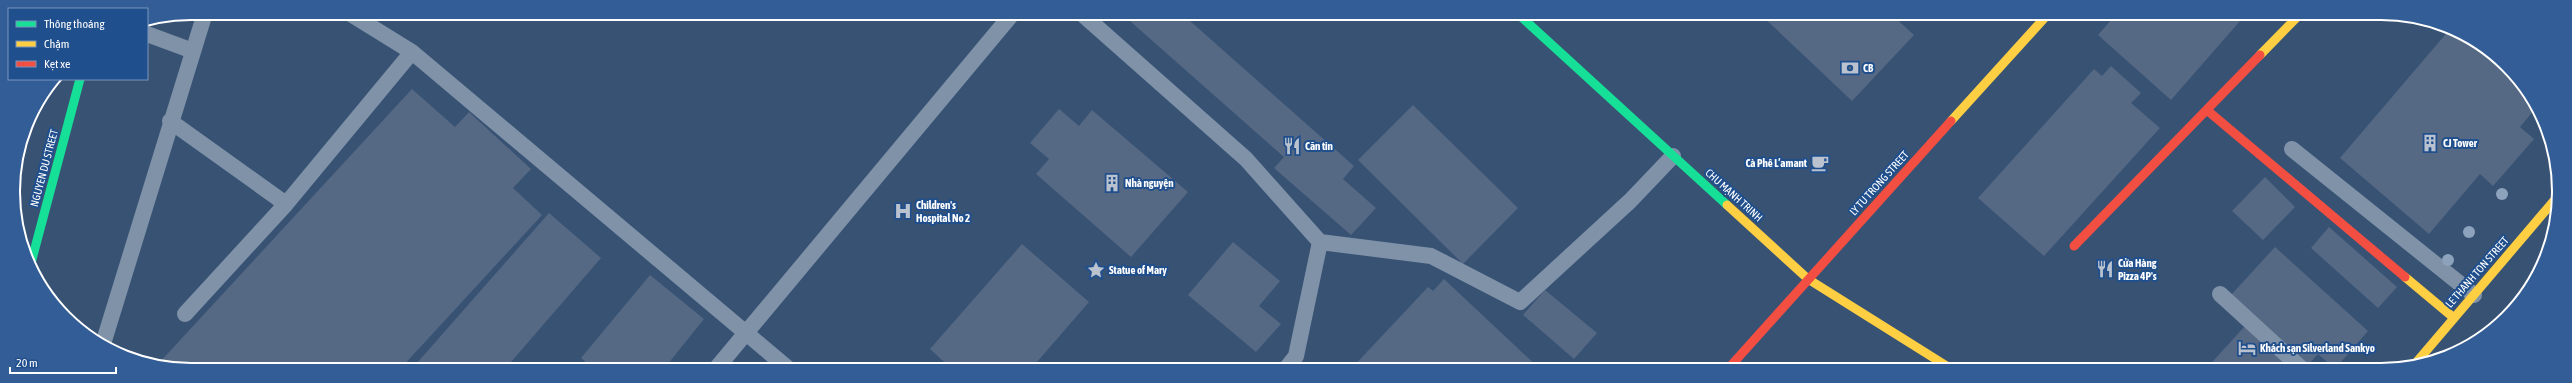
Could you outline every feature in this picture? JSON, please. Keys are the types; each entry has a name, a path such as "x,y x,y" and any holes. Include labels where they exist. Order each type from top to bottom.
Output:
{"street":[{"name":"CHU MẠNH TRINH","path":"1525,20 1808,279 1942,363"},
{"name":"LY TU TRONG STREET","path":"1733,363 2043,20"},
{"path":"2074,246 2208,111 2294,20"},
{"name":"NGUYEN DU STREET","path":"33,256 80,80"},
{"path":"2208,111 2454,318"},
{"name":"LE THANH TON STREET","path":"2420,358 2552,204"}],"lane":[{"path":"104,339 170,121 203,20"},
{"path":"360,20 412,52 746,330 782,363"},
{"path":"720,363 1007,20"},
{"path":"1089,20 1246,159 1320,242 1431,256 1520,302 1630,201 1674,156"},
{"path":"148,34 194,50"},
{"path":"185,314 286,204 412,52"},
{"path":"170,121 286,204"},
{"path":"2292,149 2474,295"},
{"path":"1290,363 1296,356 1320,242"},
{"path":"2220,294 2295,363"}],"building":[{"path":"1129,20 1189,20 1354,166 1343,179 1376,208 1351,235 1274,168 1284,157"},
{"name":"CB","path":"1766,20 1898,20 1914,35 1852,101"},
{"path":"2111,20 2241,20 2171,100 2098,35"},
{"name":"CJ Tower","path":"2446,33 2476,49 2502,70 2517,87 2532,112 2520,127 2534,139 2493,186 2480,174 2429,234 2340,158"},
{"path":"2111,66 2141,93 2131,103 2160,128 2044,256 1978,198 2094,69 2102,76"},
{"path":"412,89 455,127 469,112 531,169 513,188 542,215 406,363 180,363 161,361"},
{"path":"1413,105 1518,208 1463,264 1358,160"},
{"name":"Nhà nguyện","path":"1059,109 1079,126 1092,110 1188,192 1131,257 1036,174 1049,159 1030,143"},
{"path":"2265,177 2295,207 2263,240 2232,211"},
{"path":"549,213 601,258 510,363 417,363"},
{"path":"2329,227 2397,287 2378,308 2311,248"},
{"path":"1233,242 1280,281 1259,306 1281,324 1256,352 1188,295"},
{"path":"1022,244 1089,302 1036,363 945,363 930,349"},
{"path":"2275,247 2368,331 2340,363 2328,363 2318,354 2310,363 2306,363 2231,295"},
{"path":"650,275 704,319 669,363 587,363 581,358"},
{"path":"1444,279 1534,363 1357,363 1428,287 1433,291"},
{"path":"1545,290 1597,333 1574,359 1523,315"},
{"name":"Khách sạn Silverland Sankyo","path":"2245,326 2286,363 2211,363"}],"traffic: fast":[{"path":"1525,20 1727,205"},
{"path":"33,256 80,80"}],"traffic: slow":[{"path":"1951,121 2043,20"},
{"path":"2260,55 2294,20"},
{"path":"2420,358 2552,203"},
{"path":"1727,205 1808,279 1942,363"},
{"path":"2405,277 2454,318"}],"traffic: jam":[{"path":"2074,246 2260,55"},
{"path":"2208,111 2405,277"},
{"path":"1733,363 1951,121"}],"place":[{"name":"CB","path":"1850,68"},
{"name":"CJ Tower","path":"2430,143"},
{"name":"Căn tin","path":"1292,146"},
{"name":"Cà Phê L’amant","path":"1820,163"},
{"name":"Nhà nguyện","path":"1112,183"},
{"name":"Children's Hospital No 2","path":"903,211"},
{"name":"Cửa Hàng Pizza 4P's","path":"2105,269"},
{"name":"Statue of Mary","path":"1096,270"},
{"name":"Khách sạn Silverland Sankyo","path":"2247,348"}]}
